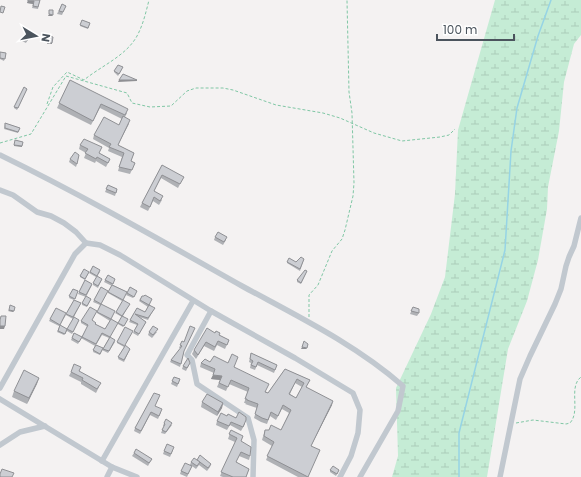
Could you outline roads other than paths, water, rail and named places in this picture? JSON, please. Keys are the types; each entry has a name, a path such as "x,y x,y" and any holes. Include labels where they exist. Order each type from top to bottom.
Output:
{"street":[{"path":"0,155 62,185 309,323 357,350 383,369 402,386 398,411 360,477"},
{"path":"0,190 13,195 37,212 51,216 64,223 76,232 86,243 100,245 120,255 193,301 295,358 353,393 360,410 358,432 351,456 340,477"},
{"path":"500,477 520,379 561,289 566,266 574,246 581,218"},
{"path":"0,388 75,254 86,243"},
{"path":"102,461 193,301"},
{"path":"211,311 187,355 192,360 197,384 248,418 254,440 253,477"},
{"path":"0,399 112,467 137,477"},
{"path":"0,445 20,432 45,426"},
{"path":"107,477 112,467"}],"waterway":[{"path":"459,477 459,433 505,250 511,151 517,108 538,36 551,0"}]}
